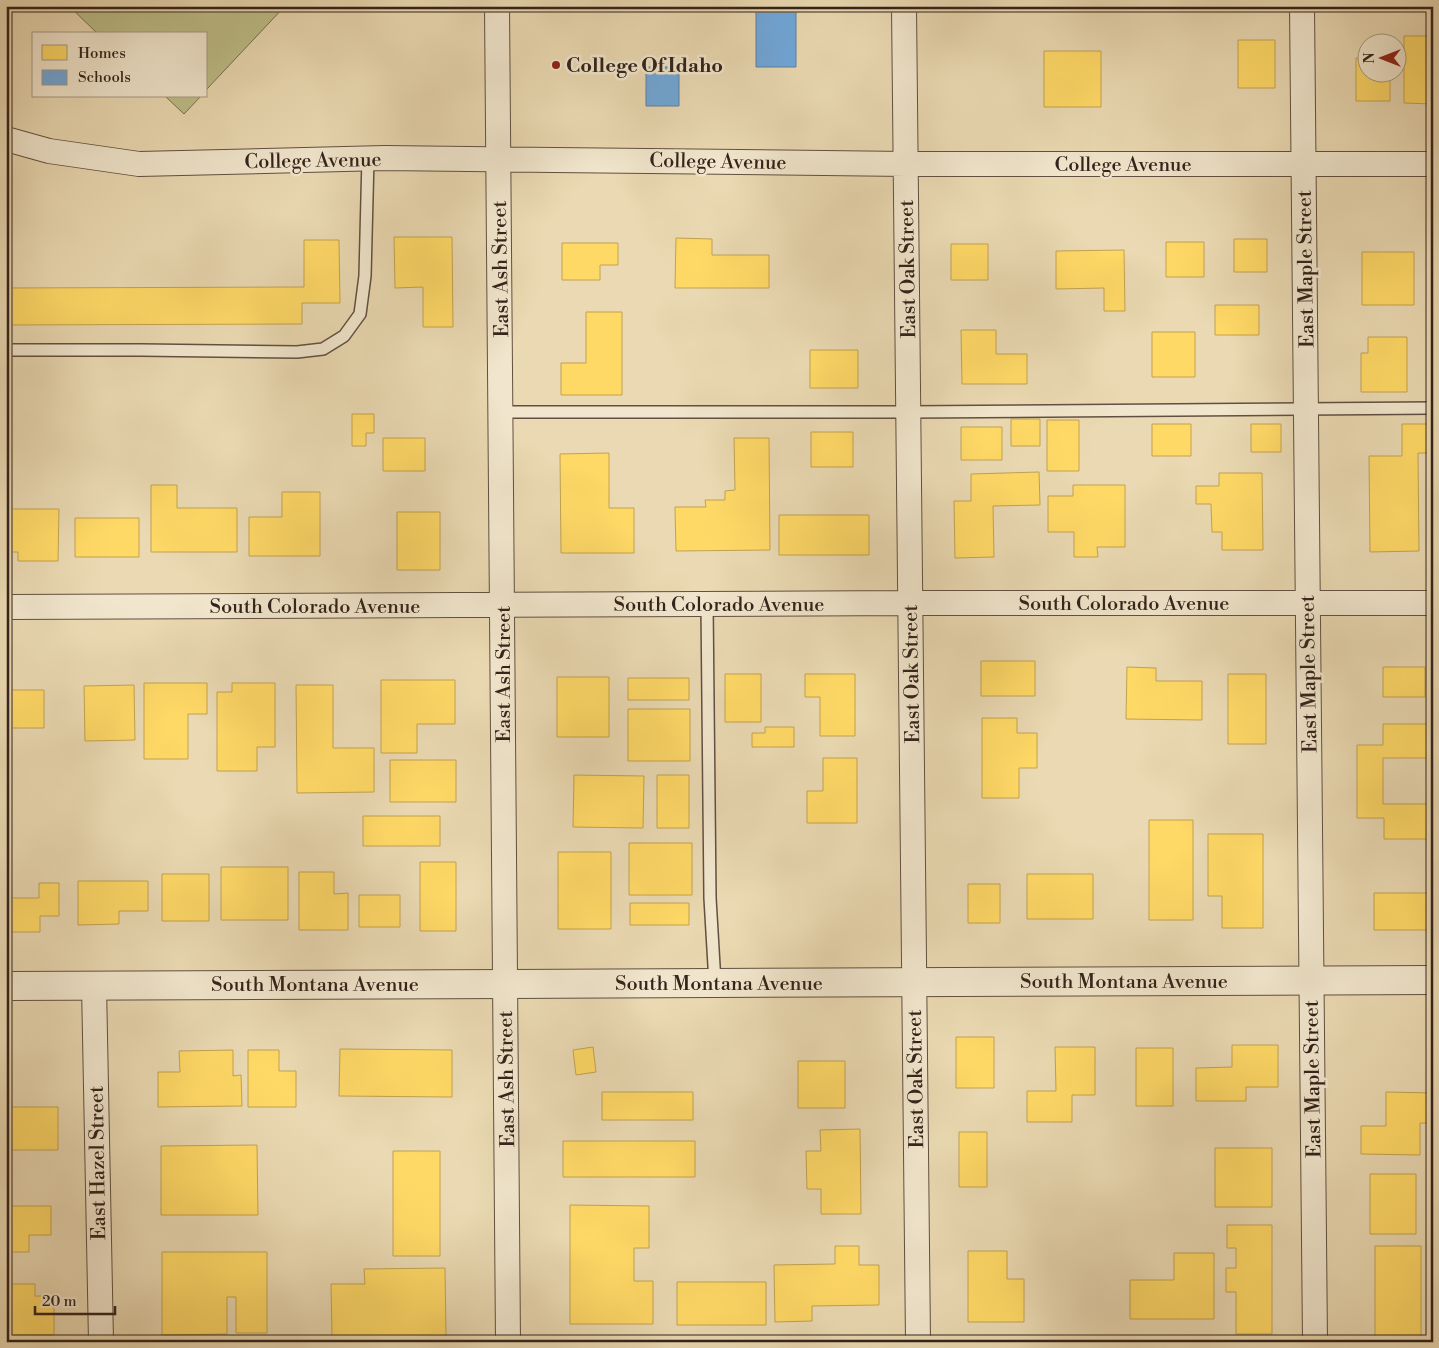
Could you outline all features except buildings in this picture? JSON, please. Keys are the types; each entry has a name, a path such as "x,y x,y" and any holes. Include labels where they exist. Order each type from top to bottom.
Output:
{"street":[{"name":"East Ash Street","path":"497,6 508,1342"},
{"name":"East Oak Street","path":"904,6 918,1342"},
{"name":"East Maple Street","path":"1302,6 1315,1342"},
{"name":"College Avenue","path":"6,139 49,150 139,164 368,158 906,164 1433,164"},
{"name":"South Colorado Avenue","path":"6,607 1433,603"},
{"name":"South Montana Avenue","path":"6,986 1433,980"},
{"name":"East Hazel Street","path":"94,985 101,1342"}],"lane":[{"path":"6,350 297,352 323,349 344,336 360,314 365,276 368,158"},
{"path":"501,412 908,412 1433,408"},
{"path":"707,604 710,898 715,982"}],"green space":[{"path":"69,6 285,6 208,88 208,32 96,32"},
{"path":"167,98 199,98 184,114"}],"place":[{"name":"College Of Idaho","path":"556,65"}]}
